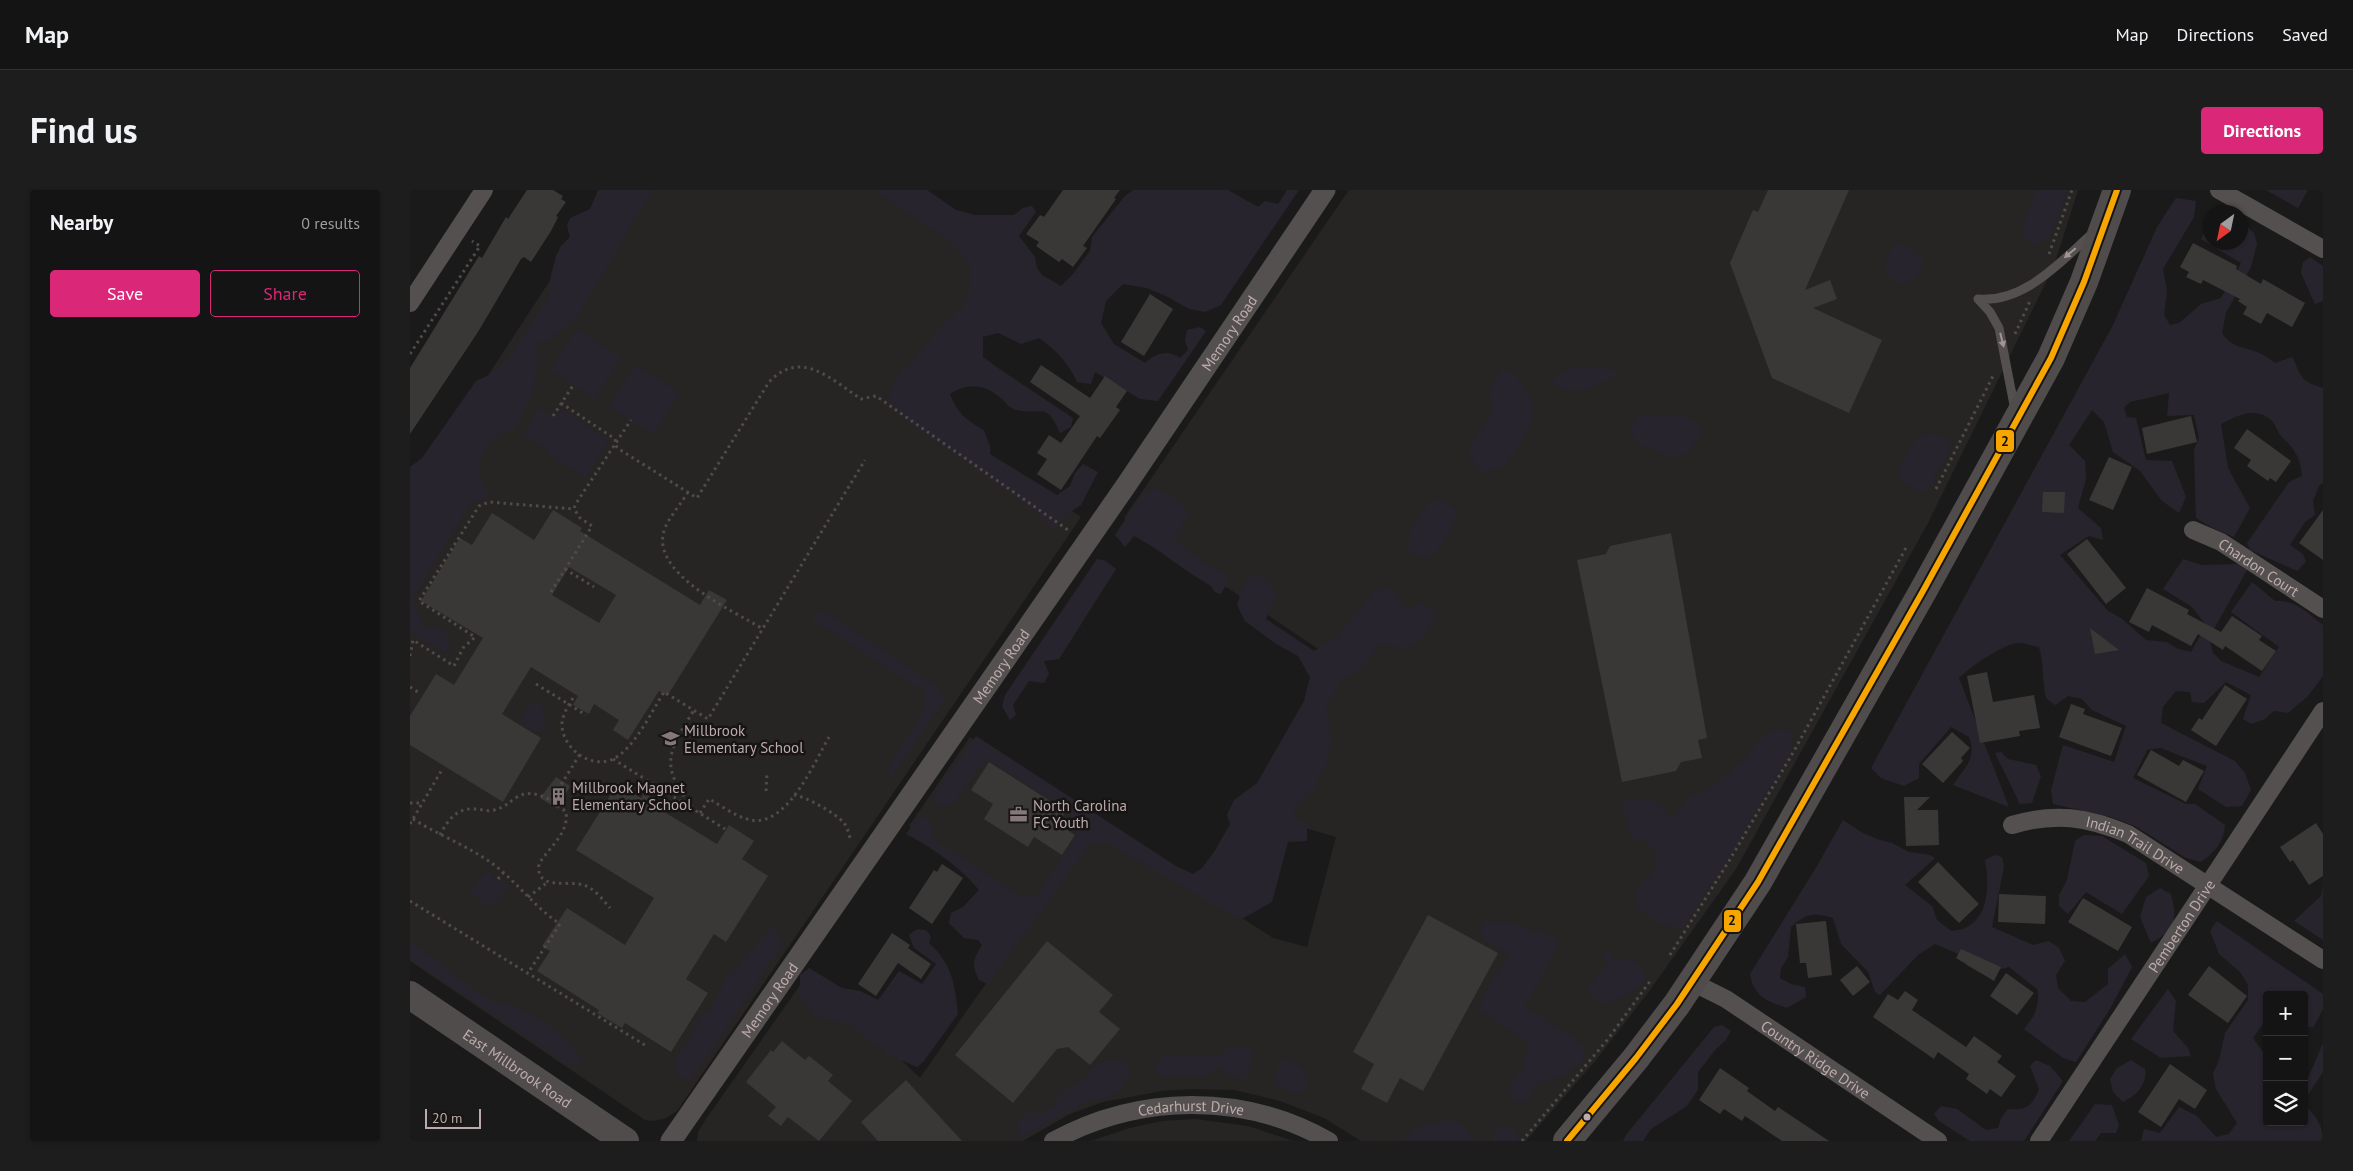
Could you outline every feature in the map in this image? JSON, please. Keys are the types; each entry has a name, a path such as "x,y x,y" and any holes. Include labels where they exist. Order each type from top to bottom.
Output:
{"main road":[{"path":"1567,1141 1636,1058 1692,982 1735,919 1791,827 2056,350 2084,282 2117,190"},
{"name":"East Millbrook Road","path":"410,995 625,1141"}],"street":[{"path":"410,303 484,190"},
{"name":"Memory Road","path":"671,1141 1127,484 1325,190"},
{"path":"2219,190 2323,250"},
{"name":"Chardon Court","path":"2193,530 2221,542 2323,609"},
{"name":"Pemberton Drive","path":"2039,1141 2323,712"},
{"name":"Indian Trail Drive","path":"2012,825 2034,819 2074,817 2100,822 2128,834 2323,960"},
{"name":"Country Ridge Drive","path":"1692,982 1726,999 1938,1141"},
{"name":"Cedarhurst Drive","path":"1053,1141 1082,1125 1116,1114 1160,1106 1200,1104 1233,1108 1277,1118 1329,1141"}],"lane":[{"path":"2017,420 1999,328 1990,312 1978,299 1990,300 2005,297 2026,288 2107,221"}],"path":[{"path":"2046,264 2072,190"},
{"path":"410,354 480,246 468,236"},
{"path":"2014,336 2034,294"},
{"path":"561,403 615,439 622,450 696,498 769,382 784,370 800,366 822,373 861,399 876,396 1068,530"},
{"path":"1936,490 1996,370"},
{"path":"553,416 574,384"},
{"path":"574,509 631,420"},
{"path":"573,698 562,720 563,730 568,744 580,754 594,761 613,759 624,752 664,692 708,719 865,460"},
{"path":"688,492 665,528 664,545 669,561 684,580 763,629"},
{"path":"410,656 413,640 454,666 463,648 475,637 419,601 479,506 490,502 574,509"},
{"path":"551,592 592,526 580,518 574,509"},
{"path":"1670,955 1729,861 1794,751 1907,546"},
{"path":"565,569 594,588"},
{"path":"536,684 586,715"},
{"path":"410,687 421,694"},
{"path":"693,809 675,782 669,759 678,736 694,710"},
{"path":"700,813 709,799 739,816 759,820 780,811 794,795 828,737"},
{"path":"551,801 580,754"},
{"path":"613,759 725,829"},
{"path":"410,824 442,768"},
{"path":"766,792 767,773"},
{"path":"440,835 451,817 466,809 493,811 504,807 518,796 530,793 539,794 566,812 567,818 560,837 538,864 539,874 549,882 557,884 576,883 586,886 610,908"},
{"path":"794,795 805,798 840,819 846,824 851,841"},
{"path":"410,803 422,803"},
{"path":"412,819 476,853 503,873 545,914 560,924 528,973"},
{"path":"498,879 503,873"},
{"path":"528,897 549,882"},
{"path":"410,901 648,1047"},
{"path":"1522,1141 1608,1039 1651,980"}],"shaded area":[{"path":"598,190 652,190 575,320 548,340 538,342 536,349 536,377 522,415 514,429 494,438 482,454 480,473 483,484 489,494 483,500 472,501 412,599 424,627 439,627 450,634 449,647 445,652 410,633 410,467 422,458 476,381 493,373 506,361 518,344 550,295 551,275 556,256 561,246 570,237 567,226 570,218 590,209"},
{"name":"Millbrook Elementary School","path":"609,190 912,190 1023,267 926,413 1081,517 677,1111 666,1118 654,1121 645,1120 410,961 410,495"},
{"path":"875,190 927,190 956,210 975,215 1014,215 1023,208 1032,206 1036,212 1019,236 1035,257 1037,268 1042,275 1061,286 1073,274 1090,251 1092,237 1125,196 1133,190 1228,190 1258,207 1265,201 1278,204 1287,190 1299,190 1221,305 1205,312 1189,309 1147,288 1123,284 1106,301 1101,323 1114,344 1145,363 1162,353 1175,355 1180,358 1188,350 1185,340 1187,330 1200,327 1206,331 1158,401 1140,399 1095,372 1091,384 1077,382 1070,368 1061,357 1039,338 1021,344 998,333 983,337 983,357 1073,418 1071,427 1060,433 1051,416 1047,413 1015,409 989,390 970,386 950,394 955,406 963,415 984,430 990,446 990,454 1057,495 1070,486 1075,473 1083,464 1098,472 1081,505 1064,516 1054,529 1041,520 1039,513 903,417 888,397 896,378 923,349 936,331 964,306 969,293 970,274 968,261 949,241"},
{"path":"1349,190 2078,190 2054,266 1928,523 1736,869 1650,990 1596,1060 1526,1141 1361,1141 1324,1118 1280,1101 1234,1090 1191,1089 1162,1091 1103,1102 1070,1114 1023,1141 697,1141 698,1132 706,1119 810,971 920,1078 1035,913 909,826 970,737 1096,824 1273,938 1307,947 1336,837 1247,811 1342,665 1124,518"},
{"path":"2036,190 2068,190 2050,237 2037,245 2022,238 2024,224"},
{"path":"2266,190 2308,190 2298,208"},
{"path":"2176,198 2196,201 2194,217 2163,269 2167,291 2164,315 2170,325 2179,323 2201,304 2221,298 2241,263 2219,250 2248,250 2248,227 2254,233 2257,244 2251,267 2226,313 2222,333 2233,344 2259,353 2275,363 2292,357 2303,378 2309,383 2323,388 2323,483 2319,486 2313,501 2315,515 2305,522 2290,545 2303,554 2306,562 2297,571 2250,550 2247,543 2289,482 2302,476 2296,454 2273,422 2265,416 2252,413 2246,414 2221,424 2228,468 2250,508 2234,537 2196,518 2194,449 2199,438 2194,415 2167,416 2169,393 2130,402 2124,408 2127,417 2136,418 2146,460 2172,461 2186,497 2179,513 2162,501 2140,471 2113,452 2104,422 2092,410 2069,445 2085,461 2086,479 2078,508 2101,528 2103,540 2089,536 2060,555 2108,611 2121,618 2146,640 2167,642 2178,649 2191,652 2206,625 2192,607 2163,589 2183,559 2202,565 2238,564 2247,570 2209,638 2213,653 2221,661 2259,677 2279,647 2231,612 2252,582 2275,601 2295,605 2323,625 2323,676 2308,696 2288,713 2274,711 2265,719 2251,724 2243,719 2251,695 2226,682 2204,703 2192,702 2190,692 2176,691 2163,707 2161,723 2235,761 2245,773 2251,790 2242,806 2226,807 2198,789 2207,766 2161,748 2147,750 2133,778 2186,804 2195,804 2225,825 2221,842 2201,862 2186,858 2135,826 2111,817 2053,804 2051,790 2063,745 2114,762 2126,726 2092,710 2082,699 2068,696 2055,705 2046,698 2039,647 2019,643 2005,647 1979,662 1959,678 2009,807 1953,785 1965,768 1972,751 1969,737 1951,727 1919,764 1919,778 1904,786 1881,778 1871,768 2113,325 2157,227"},
{"path":"1895,244 1913,250 1923,258 1917,275 1902,285 1886,274 1887,258"},
{"path":"2310,257 2323,266 2323,301 2315,304 2301,273 2303,262"},
{"path":"577,329 621,357 595,398 551,370"},
{"path":"635,365 680,393 654,434 609,407"},
{"path":"1574,366 1607,368 1621,373 1595,386 1579,391 1552,384 1555,378"},
{"path":"1506,369 1514,374 1534,403 1532,419 1515,453 1502,467 1481,473 1468,451 1491,413 1490,394 1492,383 1499,372"},
{"path":"539,408 554,417 560,412 566,412 607,440 607,444 586,478 556,460 546,448 523,435"},
{"path":"1637,415 1685,416 1696,422 1701,433 1687,454 1672,458 1637,443 1629,429"},
{"path":"1929,433 1948,438 1950,452 1938,468 1930,488 1922,492 1898,480 1901,466 1908,452 1917,440"},
{"path":"1155,488 1179,501 1189,512 1174,540 1205,563 1227,575 1228,582 1221,594 1215,592 1211,586 1134,536 1125,547 1115,535 1141,496"},
{"path":"1446,501 1457,511 1455,518 1450,532 1441,545 1425,560 1409,551 1409,531 1429,502"},
{"path":"1097,559 1106,561 1116,569 1059,659 1044,661 1049,674 1044,683 1029,681 1013,705 1016,715 1010,720 1002,706 1005,695"},
{"path":"1253,574 1267,580 1276,593 1266,619 1314,651 1338,636 1374,592 1387,587 1399,596 1401,610 1413,608 1417,603 1435,612 1429,629 1408,648 1381,643 1359,671 1343,678 1326,706 1331,742 1327,762 1313,791 1297,804 1293,818 1307,825 1307,841 1288,842 1272,902 1240,920 1108,843 1091,843 988,984 979,980 974,962 982,945 978,940 964,938 949,923 951,913 963,907 979,890 946,859 906,834 918,818 926,818 931,823 932,839 1022,897 1039,893 1076,836 1068,819 1071,813 987,759 952,805 942,805 934,800 936,792 976,736 1176,866 1193,874 1202,868 1214,852 1230,824 1227,815 1234,800 1257,783 1304,701 1310,677 1298,656 1276,644 1245,621 1237,605 1243,585"},
{"path":"820,609 936,686 945,699 892,777 888,772 892,762 921,714 927,693 822,626 812,625 814,617"},
{"path":"534,702 541,705 544,711 545,722 543,732 530,728 521,719 530,704"},
{"path":"1776,729 1791,733 1793,747 1729,858 1683,927 1664,925 1647,916 1636,907 1637,887 1655,873 1655,852 1645,840 1633,840 1623,806 1626,799 1656,802 1669,815 1676,816 1686,799 1708,790 1742,762 1760,740"},
{"path":"2001,752 2008,759 2036,765 2041,776 2032,803 2020,804 1995,753"},
{"path":"1843,820 1861,832 1877,839 1892,843 1909,852 1930,855 1935,858 1905,885 1932,906 1937,920 1951,931 1967,927 1975,922 1980,915 1984,906 1987,888 1985,860 1995,855 2002,857 2004,867 1992,927 2033,945 2049,941 2059,948 2065,961 2056,975 2058,988 2071,1001 2085,1002 2108,984 2108,969 2125,954 2132,967 2110,1009 2076,1062 2063,1058 2024,1029 2035,1011 2038,1001 2038,990 2009,967 1982,974 1966,965 1961,955 1935,944 1918,955 1880,995 1875,992 1868,972 1841,944 1833,918 1826,916 1806,916 1791,927 1788,957 1781,968 1780,978 1791,984 1805,987 1806,997 1787,1008 1773,1003 1758,993 1750,974 1817,866"},
{"path":"2084,835 2102,836 2146,863 2149,876 2122,914 2086,892 2068,914 2059,906 2059,895 2067,880 2075,841"},
{"path":"488,871 509,887 490,908 469,892"},
{"path":"2323,885 2323,940 2294,921 2321,896"},
{"path":"2160,888 2171,894 2174,917 2170,929 2151,943 2140,917 2146,897"},
{"path":"2217,921 2323,994 2323,1009 2313,1028 2308,1026 2308,991 2263,991 2263,1024 2253,1038 2263,1052 2263,1126 2308,1126 2308,1108 2320,1125 2323,1141 2141,1141 2144,1129 2160,1133 2179,1107 2197,1116 2216,1137 2229,1134 2237,1123 2216,1089 2213,1074 2219,1060 2225,1033 2248,1000 2248,985 2240,972 2219,954 2210,931"},
{"path":"1507,922 1555,938 1555,951 1525,1006 1584,1045 1583,1061 1566,1074 1535,1084 1530,1097 1522,1102 1514,1101 1508,1087 1522,1070 1529,1042 1479,1009 1491,980 1509,956 1480,937 1484,923"},
{"path":"771,927 779,935 783,944 704,1062 689,1079 678,1077 674,1062 690,1038 700,1017 711,1008 727,977 741,965"},
{"path":"917,929 926,930 931,936 929,943 943,959 951,975 958,1014 924,1061 917,1067 887,1054 849,1024 817,1017 800,996 800,975 809,968 842,988 860,991 878,1000 899,971 922,984 936,964 914,948 909,935"},
{"path":"416,945 483,996 520,1009 547,1024 571,1045 584,1061 570,1065 410,960 410,947"},
{"path":"1605,951 1618,962 1629,958 1639,964 1647,977 1627,995 1602,1004 1592,998 1589,986 1608,964 1600,954"},
{"path":"2168,989 2176,1001 2173,1031 2188,1048 2191,1056 2161,1058 2131,1039"},
{"path":"1722,1025 1731,1031 1725,1041 1716,1049 1698,1072 1698,1090 1687,1106 1651,1129 1643,1141 1623,1141 1714,1027"},
{"path":"2323,1043 2323,1072 2308,1095 2309,1076"},
{"path":"1231,1047 1253,1050 1247,1078 1241,1080 1224,1072 1222,1066 1206,1075 1159,1076 1155,1069 1162,1056 1219,1055"},
{"path":"1117,1058 1129,1065 1129,1074 1119,1092 1107,1098 1090,1100 1021,1137 1017,1120 1031,1111 1041,1114 1055,1105 1061,1093 1077,1085 1096,1065"},
{"path":"2036,1060 2050,1066 2063,1081 2024,1141 1970,1141 1939,1121 1934,1114 1941,1106 1957,1109 1986,1130 1998,1128 2001,1118 2008,1109 2024,1108 2034,1099 2039,1089 2030,1066"},
{"path":"2131,1060 2145,1069 2145,1075 2143,1085 2137,1093 2123,1102 2113,1092 2110,1079 2117,1068"},
{"path":"1282,1061 1294,1063 1302,1068 1306,1077 1306,1089 1293,1092 1273,1081"},
{"path":"2095,1104 2112,1105 2119,1125 2116,1133 2101,1133 2095,1141 2069,1141"},
{"path":"1195,1119 1248,1126 1293,1141 1091,1141 1130,1128 1162,1121"},
{"path":"1449,1120 1461,1123 1474,1141 1402,1141 1416,1127"},
{"path":"1501,1126 1513,1127 1519,1141 1490,1141 1494,1132"}],"building":[{"path":"527,190 553,190 563,196 561,199 566,202 556,216 558,217 551,231 531,262 524,257 521,259 478,332 410,434 410,368 479,256 482,258 506,217 508,219"},
{"path":"1063,190 1120,190 1114,198 1116,199 1083,246 1087,248 1073,267 1062,259 1059,262 1036,246 1039,242 1026,234 1040,215 1044,217"},
{"path":"1768,190 1849,190 1805,290 1830,280 1837,299 1813,308 1882,340 1849,413 1772,378 1730,263 1753,210 1758,212"},
{"path":"2193,243 2203,250 2237,266 2236,269 2261,284 2263,279 2305,303 2292,327 2267,313 2261,324 2243,314 2247,307 2238,301 2240,299 2203,280 2201,284 2186,277 2189,272 2180,267"},
{"path":"1150,294 1173,309 1144,356 1121,342"},
{"path":"1041,365 1090,398 1105,376 1127,391 1116,407 1120,410 1100,438 1097,436 1061,490 1037,474 1047,459 1037,453 1049,435 1061,443 1080,416 1030,382"},
{"path":"2191,416 2197,442 2147,454 2142,428"},
{"path":"2247,429 2291,461 2276,482 2270,478 2268,481 2247,466 2251,460 2234,448"},
{"path":"2109,457 2132,467 2113,510 2089,500"},
{"path":"2043,492 2065,492 2064,513 2042,512"},
{"path":"553,510 582,528 580,531 700,605 709,590 727,600 667,696 659,691 628,740 613,730 619,720 594,704 589,714 573,705 578,696 531,667 502,714 541,738 503,802 410,745 410,716 436,674 454,685 483,638 421,601 460,538 472,545 492,513 534,540","holes":["569,567 616,595 599,623 552,595"]},
{"path":"2323,510 2323,560 2299,543"},
{"path":"1671,533 1707,738 1698,740 1702,758 1681,762 1676,771 1622,782 1577,560 1606,554 1610,546"},
{"path":"2087,539 2126,588 2106,604 2067,554"},
{"path":"2147,588 2189,610 2187,614 2221,632 2232,616 2262,636 2259,640 2276,651 2262,671 2225,646 2223,650 2198,634 2191,646 2152,625 2149,632 2129,622"},
{"path":"2090,628 2119,650 2095,654"},
{"path":"1987,672 1993,702 2034,695 2040,728 2019,731 2020,736 1980,743 1967,676"},
{"path":"2225,685 2247,699 2216,746 2191,730 2199,718 2202,720"},
{"path":"2071,704 2085,709 2083,714 2122,728 2111,756 2059,737"},
{"path":"1952,732 1970,748 1961,758 1963,761 1943,783 1922,764"},
{"path":"2151,750 2179,766 2183,760 2204,771 2186,802 2137,775"},
{"path":"989,762 1066,811 1058,824 1075,835 1062,855 1034,837 1028,847 984,819 993,804 971,790"},
{"path":"556,777 570,786 558,809 540,798"},
{"path":"618,783 641,798 644,793 669,809 666,813 717,844 729,825 754,841 742,859 768,876 726,942 714,934 686,979 708,993 671,1052 625,1023 622,1028 597,1013 599,1010 537,971 550,951 542,946 567,908 625,945 654,898 576,850"},
{"path":"1904,797 1930,797 1917,810 1938,810 1939,845 1906,846"},
{"path":"2316,823 2323,834 2323,876 2309,885 2293,860 2290,862 2280,847"},
{"path":"1938,862 1979,904 1959,923 1918,882"},
{"path":"942,864 963,878 932,924 909,908 934,870 937,872"},
{"path":"1999,894 2046,896 2045,924 1998,922"},
{"path":"2083,898 2132,927 2118,951 2068,922"},
{"path":"1428,915 1498,953 1423,1091 1400,1078 1387,1103 1361,1089 1374,1064 1353,1052"},
{"path":"1826,921 1832,975 1808,978 1806,963 1800,963 1796,924"},
{"path":"892,933 910,945 908,948 931,964 921,979 898,963 876,996 858,984"},
{"path":"1047,941 1113,995 1099,1012 1120,1029 1090,1065 1068,1047 1057,1049 1013,1103 955,1055"},
{"path":"1961,949 2001,967 1994,981 1956,958"},
{"path":"1857,966 1870,982 1853,996 1840,980"},
{"path":"2209,966 2247,996 2228,1023 2188,995"},
{"path":"2006,973 2034,993 2017,1015 1990,996"},
{"path":"1905,991 1918,1000 1912,1010 1966,1047 1974,1036 2002,1056 1997,1062 2016,1076 2001,1097 1990,1089 1987,1094 1966,1079 1969,1074 1938,1052 1934,1059 1873,1017 1888,994 1898,1000"},
{"path":"782,1041 805,1060 809,1056 833,1075 828,1081 852,1101 819,1141 788,1117 781,1126 768,1116 776,1107 746,1082 771,1050 773,1052"},
{"path":"2170,1064 2207,1090 2195,1109 2179,1099 2161,1127 2138,1112"},
{"path":"1720,1068 1749,1088 1747,1091 1775,1111 1778,1107 1829,1141 1782,1141 1745,1116 1742,1121 1724,1109 1720,1114 1699,1100"},
{"path":"906,1080 962,1141 878,1141 861,1122"}],"transit line":[{"name":"2","path":"1567,1141 1636,1058 1677,1004 1758,882 1923,591 2051,358 2084,282 2117,190"}],"place":[{"name":"Millbrook Elementary School","path":"670,739"},
{"name":"Millbrook Magnet Elementary School","path":"558,796"},
{"name":"North Carolina FC Youth","path":"1019,814"}]}
